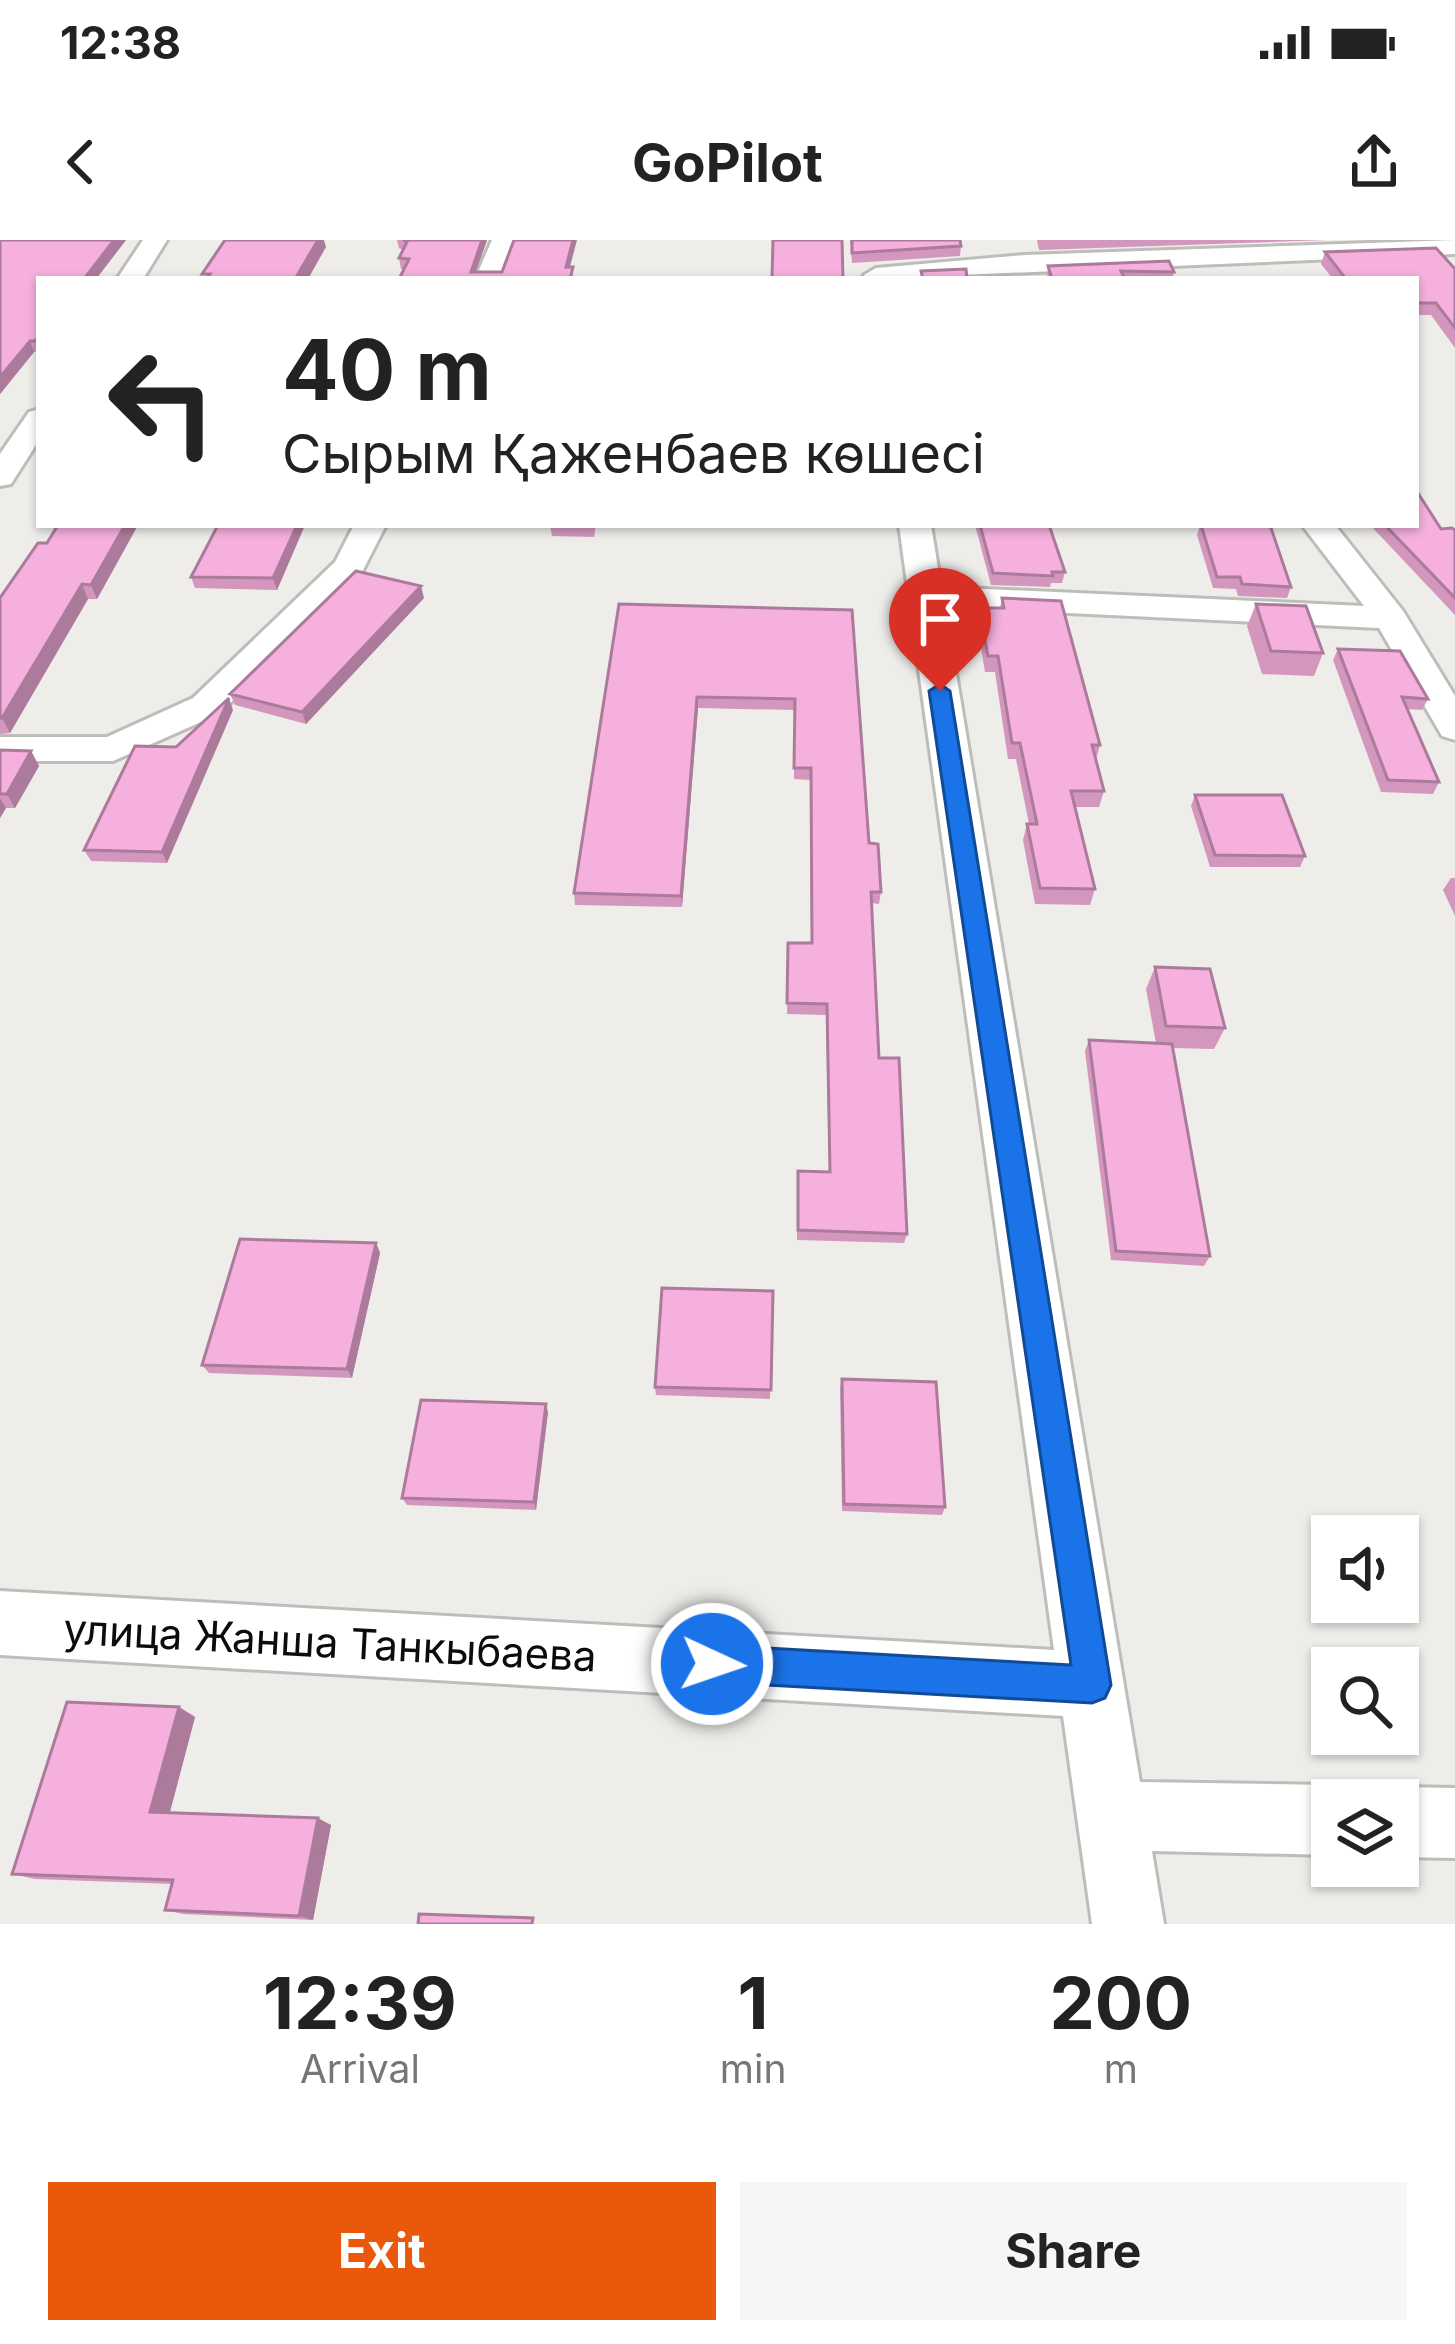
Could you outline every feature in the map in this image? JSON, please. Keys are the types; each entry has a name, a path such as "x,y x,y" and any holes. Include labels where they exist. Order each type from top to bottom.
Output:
{"street":[{"path":"132,276 155,240"},
{"path":"489,276 505,240"},
{"path":"876,274 1121,269 1455,243"},
{"path":"0,477 36,423"},
{"path":"0,749 113,749 206,706 350,567 369,528"},
{"path":"915,528 1128,1924"},
{"path":"1320,528 1391,618 1455,728"},
{"path":"926,596 1391,618"},
{"name":"улица Жанша Танкыбаева","path":"0,1623 1092,1685"},
{"path":"1111,1816 1311,1820"},
{"path":"1419,1822 1455,1823"}],"building":[{"path":"0,240 114,240 86,276 36,276 36,340 30,341 0,377"},
{"path":"225,240 318,240 297,276 202,274"},
{"path":"403,240 482,240 471,272 502,272 514,240 573,240 566,267 573,267 571,276 400,276 409,259 399,258 407,242"},
{"path":"773,240 842,240 843,276 772,276"},
{"path":"852,240 960,240 961,246 852,253"},
{"path":"1436,248 1455,269 1455,328 1436,303 1419,303 1419,276 1344,276 1325,252"},
{"path":"1169,261 1174,272 1051,276 1048,266"},
{"path":"966,269 967,276 922,276 921,271"},
{"path":"1419,495 1441,529 1455,530 1455,598 1388,528 1419,528"},
{"path":"56,528 123,528 91,585 82,584 0,718 0,598 38,543 47,543"},
{"path":"216,528 296,528 273,578 191,577"},
{"path":"981,528 1050,528 1065,572 1052,572 1053,576 993,573"},
{"path":"1202,528 1271,528 1291,587 1242,584 1240,577 1217,577"},
{"path":"356,571 421,586 302,712 230,694"},
{"path":"1002,598 1061,601 1100,745 1092,745 1104,791 1071,791 1095,889 1040,888 1027,824 1037,824 1020,743 1012,743 998,656 988,656 979,608 1004,608"},
{"path":"619,604 852,610 869,843 878,844 881,892 871,892 879,1058 899,1058 907,1234 798,1230 798,1171 830,1172 827,1004 787,1003 788,943 812,943 811,768 794,768 795,699 697,697 681,896 574,893"},
{"path":"1256,604 1306,606 1323,653 1271,651"},
{"path":"1338,649 1400,651 1428,699 1402,697 1439,782 1388,780"},
{"path":"229,698 162,852 84,850 135,746 176,747"},
{"path":"0,750 31,751 7,794 0,794"},
{"path":"1195,795 1282,795 1305,856 1215,855"},
{"path":"1155,967 1210,969 1225,1028 1166,1026"},
{"path":"1089,1040 1172,1044 1210,1256 1116,1251"},
{"path":"240,1239 376,1243 347,1369 202,1365"},
{"path":"662,1288 773,1291 771,1390 655,1387"},
{"path":"842,1379 936,1382 945,1507 844,1504"},
{"path":"421,1400 546,1404 534,1502 402,1498"},
{"path":"67,1702 179,1707 150,1812 318,1818 299,1916 165,1910 173,1880 12,1874"},
{"path":"419,1914 533,1918 532,1924 418,1924"}],"route":[{"path":"712,1664 1092,1685 940,691"}]}
